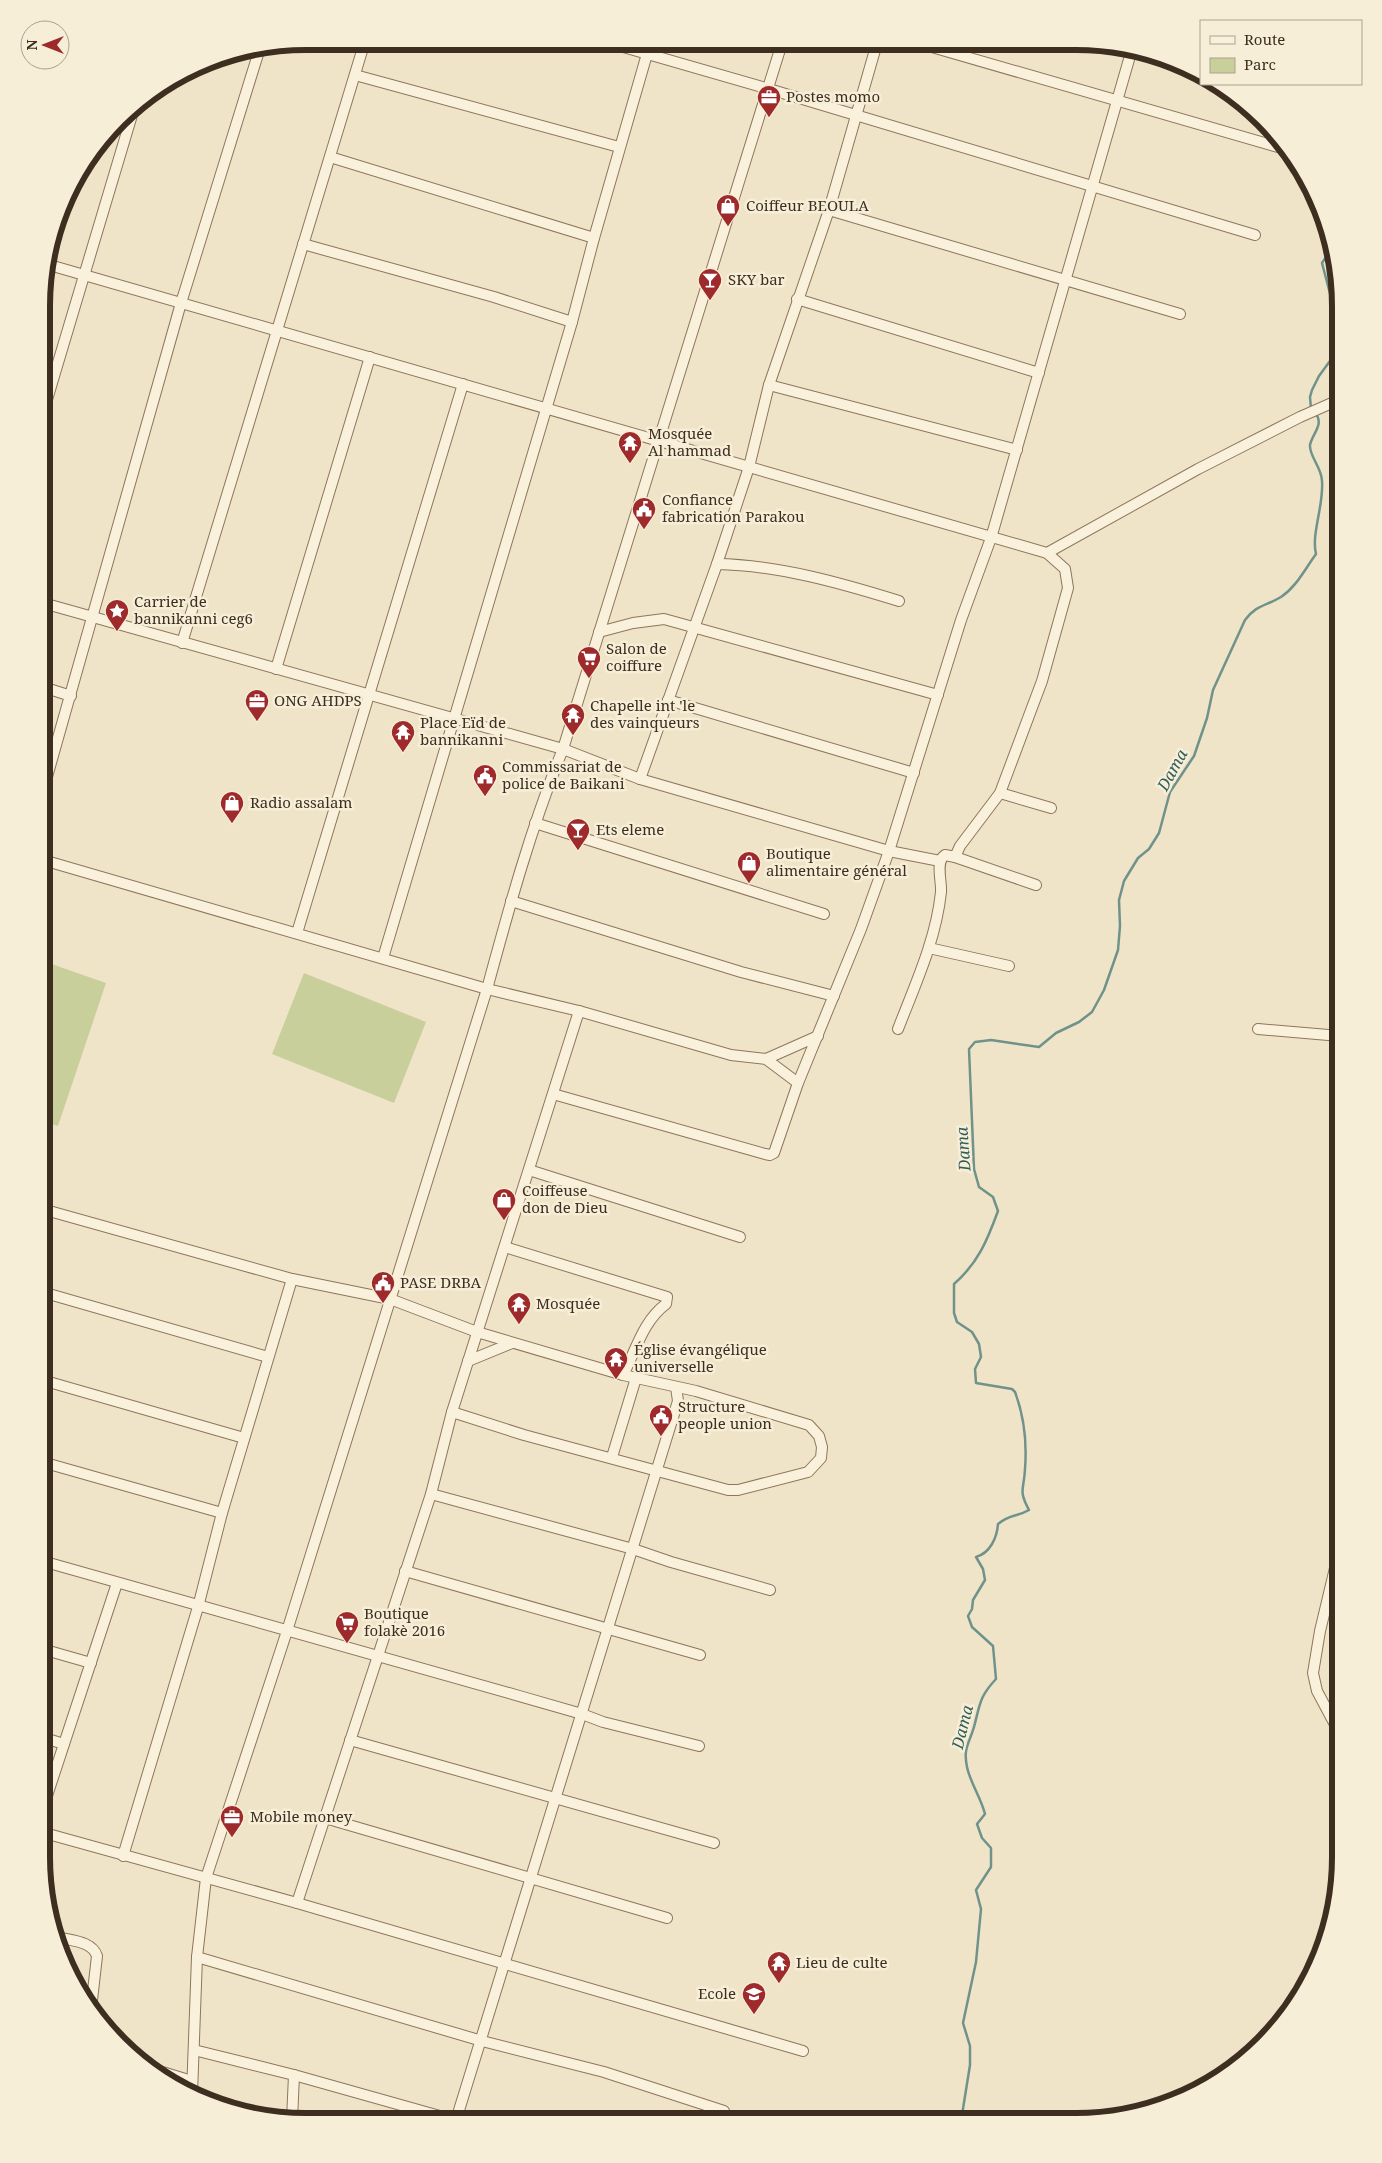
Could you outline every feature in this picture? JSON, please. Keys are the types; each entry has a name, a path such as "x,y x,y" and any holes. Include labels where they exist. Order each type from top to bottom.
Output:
{"street":[{"path":"182,643 362,50"},
{"path":"633,50 770,89 1255,235"},
{"path":"192,2086 197,1957 206,1878 287,1632 487,989 535,823 563,749 770,89 780,50"},
{"path":"640,779 717,564 749,467 769,385 829,210 875,50"},
{"path":"942,50 1276,146"},
{"path":"382,958 572,322 619,147 647,54"},
{"path":"50,757 71,696 181,303 258,55"},
{"path":"553,1094 770,1155 774,1153 798,1084 861,929 889,852 961,620 991,538 1130,56"},
{"path":"355,75 619,147"},
{"path":"50,389 131,120"},
{"path":"330,156 594,238"},
{"path":"829,210 1180,314"},
{"path":"303,244 494,297 572,322"},
{"path":"53,266 1047,553 1064,569 1068,588 1042,681 1000,793 960,846 955,857"},
{"path":"797,299 1039,373"},
{"path":"276,669 370,357"},
{"path":"296,933 463,384"},
{"path":"769,385 1016,450"},
{"path":"1047,553 1198,469 1300,417 1332,403"},
{"path":"717,564 758,567 854,588 899,601"},
{"path":"50,605 563,749 640,779 889,852 940,860"},
{"path":"599,632 633,623 664,618 938,695"},
{"path":"50,689 71,696"},
{"path":"668,700 914,773"},
{"path":"1000,793 1050,808"},
{"path":"535,823 824,914"},
{"path":"940,860 945,855 955,857 1036,885"},
{"path":"898,1029 929,948 939,908 942,882 940,860"},
{"path":"50,862 487,989 579,1011 731,1055 766,1059 818,1036"},
{"path":"511,901 741,972 834,996"},
{"path":"929,948 1009,966"},
{"path":"297,1903 431,1494 452,1412 579,1011"},
{"path":"1258,1029 1332,1035"},
{"path":"766,1059 798,1084"},
{"path":"529,1170 740,1237"},
{"path":"50,1210 292,1279 390,1299 512,1343 623,1375 696,1391 809,1425 819,1436 822,1447 820,1458 808,1472 738,1490 728,1490 612,1457 524,1435 452,1412"},
{"path":"505,1246 667,1296 666,1304 655,1312 645,1327 623,1375"},
{"path":"123,1856 198,1607 222,1512 292,1279"},
{"path":"50,1294 268,1357"},
{"path":"468,1361 512,1343"},
{"path":"612,1457 636,1378"},
{"path":"50,1382 244,1438"},
{"path":"457,2113 482,2041 582,1714 606,1628 633,1549 678,1401 676,1387"},
{"path":"50,1464 222,1512"},
{"path":"431,1494 633,1549 670,1562 770,1590"},
{"path":"50,1562 198,1607 378,1655 582,1714 603,1722 699,1746"},
{"path":"406,1571 700,1655"},
{"path":"1332,1580 1320,1630 1314,1673 1318,1691 1332,1718"},
{"path":"50,1787 117,1583"},
{"path":"50,1651 91,1663"},
{"path":"50,1740 64,1744"},
{"path":"350,1740 714,1843"},
{"path":"325,1818 667,1918"},
{"path":"50,1835 297,1903 803,2051"},
{"path":"64,1939 90,1945 95,1949 98,1956 92,1998"},
{"path":"197,1957 482,2041 604,2072 724,2111"},
{"path":"194,2050 294,2075 430,2113"},
{"path":"292,2112 294,2075"},
{"path":"173,2076 192,2081"}],"green space":[{"path":"50,963 106,983 58,1126 50,1124"},
{"path":"304,973 426,1022 394,1103 272,1054"}],"waterway":[{"name":"Dama","path":"1327,256 1322,263 1332,300"},
{"name":"Dama","path":"1311,409 1310,397 1312,390 1319,376 1332,358"},
{"name":"Dama","path":"962,2113 970,2065 970,2046 963,2023 976,1962 981,1909 976,1890 991,1867 991,1848 982,1838 977,1824 985,1814 968,1773 966,1755 981,1702 986,1691 996,1679 993,1646 972,1627 968,1616 972,1609 973,1600 985,1580 983,1569 976,1557 985,1552 992,1544 998,1524 1029,1510 1022,1490 1026,1459 1025,1440 1021,1410 1015,1392 1012,1389 976,1383 975,1369 981,1357 979,1344 972,1332 957,1322 954,1313 954,1284 976,1260 998,1211 993,1197 979,1187 974,1169 969,1049 975,1042 991,1040 1039,1047 1056,1033 1079,1022 1092,1012 1104,990 1118,950 1120,926 1119,900 1124,881 1138,858 1149,849 1159,833 1170,792 1194,756 1207,718 1213,690 1245,620 1257,609 1287,593 1316,554 1315,538 1322,490 1320,471 1310,449 1319,421 1315,413"}],"place":[{"name":"Postes momo","path":"769,118"},
{"name":"Coiffeur BEOULA","path":"728,227"},
{"name":"SKY bar","path":"710,301"},
{"name":"Mosquée Al hammad","path":"630,464"},
{"name":"Confiance fabrication Parakou","path":"644,530"},
{"name":"Carrier de bannikanni ceg6","path":"117,632"},
{"name":"Salon de coiffure","path":"589,679"},
{"name":"ONG AHDPS","path":"257,722"},
{"name":"Chapelle int 'le des vainqueurs","path":"573,736"},
{"name":"Place Eïd de bannikanni","path":"403,753"},
{"name":"Commissariat de police de Baikani","path":"485,797"},
{"name":"Radio assalam","path":"232,824"},
{"name":"Ets eleme","path":"578,851"},
{"name":"Boutique alimentaire général","path":"749,884"},
{"name":"Coiffeuse don de Dieu","path":"504,1221"},
{"name":"PASE DRBA","path":"383,1304"},
{"name":"Mosquée","path":"519,1325"},
{"name":"Église évangélique universelle","path":"616,1380"},
{"name":"Structure people union","path":"661,1437"},
{"name":"Boutique folakè 2016","path":"347,1644"},
{"name":"Mobile money","path":"232,1838"},
{"name":"Lieu de culte","path":"779,1984"},
{"name":"Ecole","path":"754,2015"}]}
